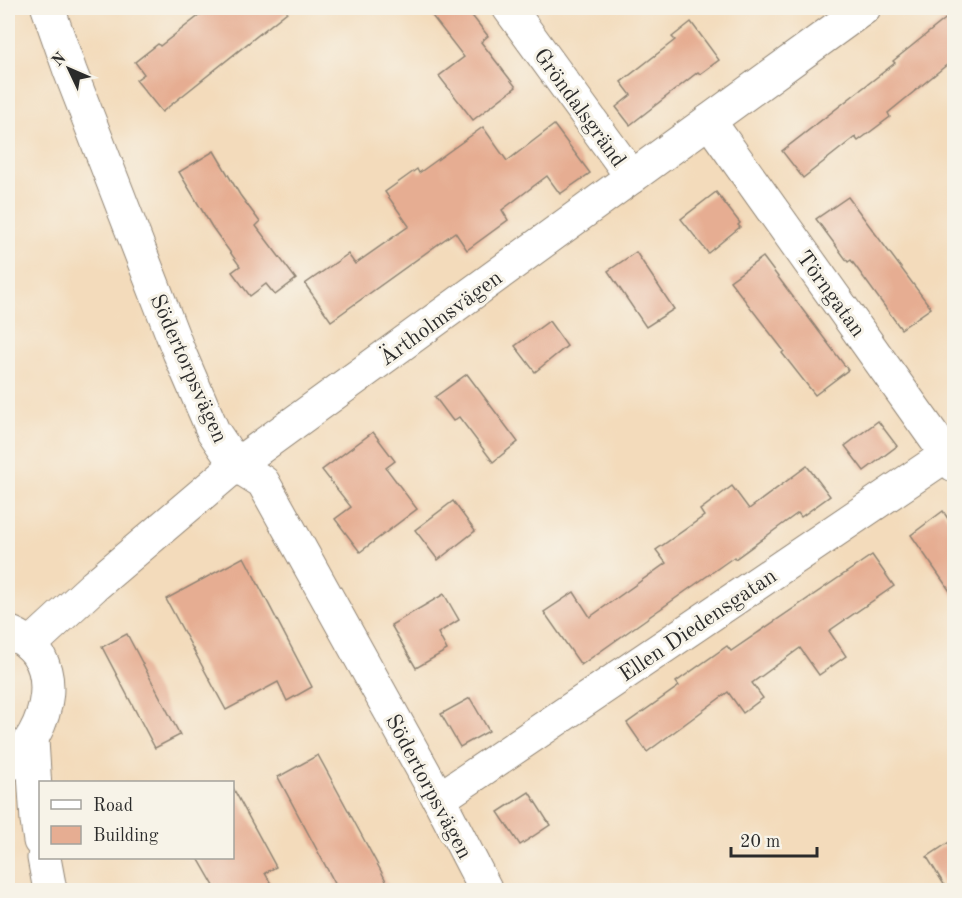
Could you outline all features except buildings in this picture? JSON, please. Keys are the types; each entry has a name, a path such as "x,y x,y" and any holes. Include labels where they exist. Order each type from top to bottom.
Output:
{"street":[{"name":"Södertorpsvägen","path":"48,8 70,71 179,352 213,431 236,465 263,482 439,799 486,891"},
{"name":"Gröndalsgränd","path":"509,8 632,177"},
{"name":"Ärtholmsvägen","path":"20,638 94,586 236,465 864,8"},
{"name":"Törngatan","path":"709,121 952,456"},
{"name":"Ellen Diedensgatan","path":"439,799 952,456"},
{"path":"8,605 20,638 39,654 46,682 44,713 32,740 8,765"},
{"path":"32,740 39,834"},
{"path":"44,859 50,891"}]}
